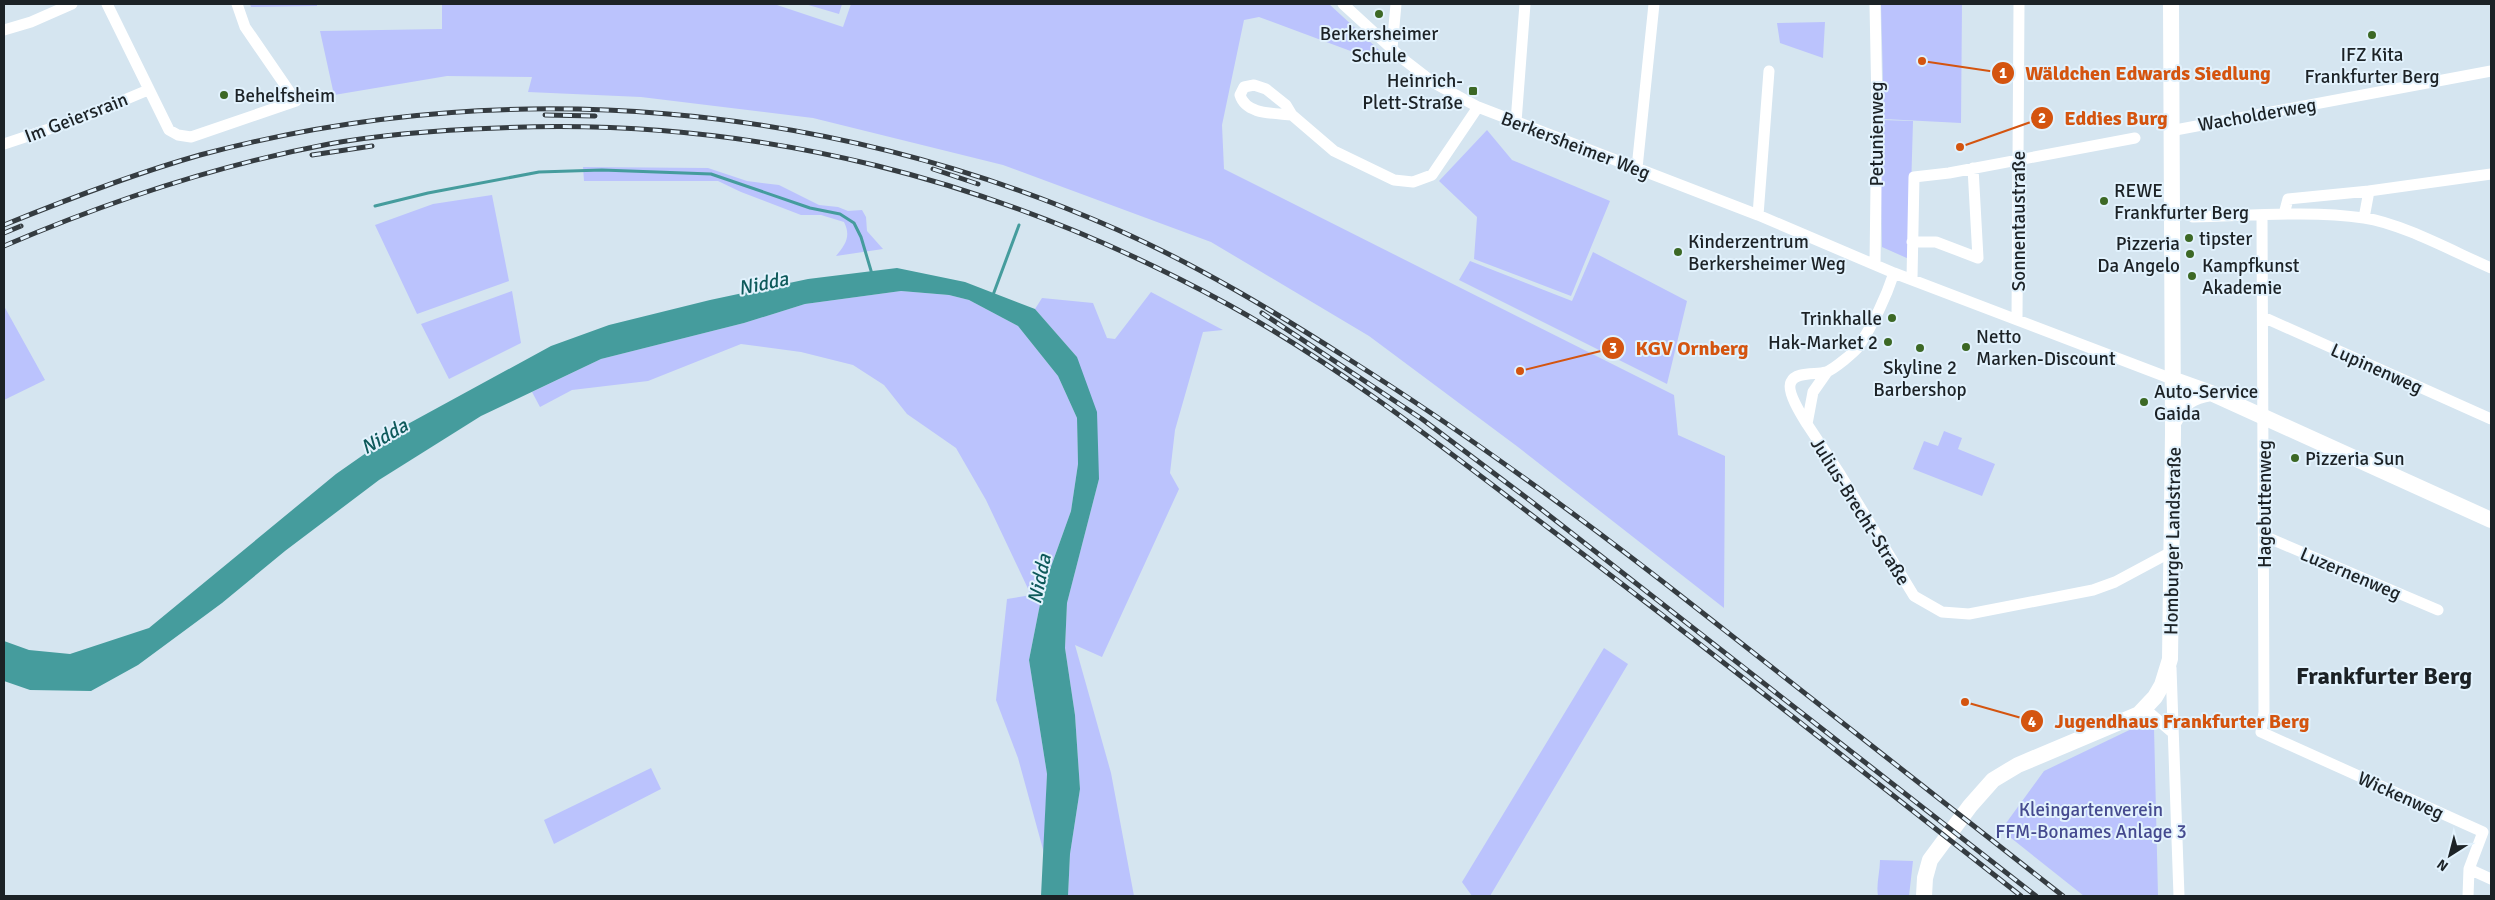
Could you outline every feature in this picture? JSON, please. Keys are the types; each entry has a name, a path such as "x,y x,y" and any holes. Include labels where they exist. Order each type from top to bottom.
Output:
{"street":[{"path":"4,30 31,22 72,4"},
{"path":"107,4 169,130 178,135 191,137 296,101 245,26 237,4"},
{"name":"Berkersheimer Weg","path":"1343,4 1403,59 1434,83 1478,107 1758,215 1894,273 2211,393 2491,520"},
{"path":"1392,48 1396,4"},
{"path":"1516,122 1525,4"},
{"path":"1637,168 1654,4"},
{"name":"Petunienweg","path":"1874,4 1877,106 1875,265"},
{"name":"Sonnentaustraße","path":"2017,319 2019,4"},
{"name":"Homburger Landstraße","path":"2171,4 2170,131 2173,423 2170,659 2179,896"},
{"path":"1758,215 1769,71"},
{"name":"Wacholderweg","path":"2170,131 2491,71"},
{"name":"Im Geiersrain","path":"4,144 79,119 148,90"},
{"path":"1292,115 1334,151 1394,180 1413,182 1432,175 1478,107"},
{"path":"1912,280 1914,177 2135,138"},
{"path":"1912,242 1936,242 1978,258 1973,168"},
{"path":"2284,214 2288,199 2369,191 2491,174"},
{"path":"2364,218 2369,191"},
{"path":"2193,217 2284,214 2364,218 2388,223 2491,268"},
{"name":"Hagebuttenweg","path":"2261,732 2264,712 2262,215"},
{"name":"Julius-Brecht-Straße","path":"1807,424 1813,392 1827,372 1859,348 1889,289 1894,273"},
{"name":"Lupinenweg","path":"2263,317 2491,418"},
{"name":"Julius-Brecht-Straße","path":"1827,372 1795,378 1789,387 1794,401 1914,596 1942,612 1969,614 2093,590 2115,582 2171,552"},
{"path":"2173,423 2188,400 2211,393"},
{"name":"Luzernenweg","path":"2264,536 2438,610"},
{"name":"Homburger Landstraße","path":"1924,896 1925,878 1930,860 1982,791 1993,780 2018,764 2122,722 2145,709 2162,685 2170,659"},
{"path":"2145,709 2172,732"},
{"name":"Wickenweg","path":"2261,732 2483,832 2469,869"},
{"path":"2468,896 2469,869 2491,879"}],"green space":[{"path":"250,4 317,4 317,6 251,7"},
{"path":"442,4 774,4 843,27 851,4 1329,4 1379,50 1372,59 1259,17 1244,20 1222,125 1224,169 1674,395 1678,435 1725,456 1724,608 1518,447 1369,336 1211,242 1003,165 813,118 641,97 528,92 532,77 447,76 334,95 320,31 442,29"},
{"path":"805,4 842,4 839,14"},
{"path":"1881,4 1962,4 1961,123 1884,119"},
{"path":"1825,22 1823,58 1780,43 1777,23"},
{"path":"1880,120 1913,121 1909,259 1882,247"},
{"path":"1487,130 1512,160 1610,201 1571,296 1474,259 1477,217 1439,181"},
{"path":"583,167 708,168 747,181 779,185 819,205 838,207 848,211 862,210 866,217 867,231 883,249 836,256 847,236 844,222 821,215 801,215 718,181 584,181"},
{"path":"492,195 509,281 417,314 375,225 433,204"},
{"path":"1593,252 1687,301 1667,384 1459,280 1470,261 1572,301"},
{"path":"512,291 521,343 449,379 421,324"},
{"path":"901,291 949,295 969,300 1018,326 1058,376 1077,418 1078,464 1071,511 1043,589 1029,660 1047,774 1044,853 1018,758 996,700 1007,599 1031,595 986,500 956,448 907,414 884,385 853,365 801,352 741,344 648,381 572,390 540,407 532,392 601,359 744,323 805,304"},
{"path":"1151,292 1223,330 1203,332 1175,430 1170,473 1179,489 1102,657 1075,645 1111,773 1134,896 1068,896 1070,854 1080,789 1075,715 1065,648 1067,603 1099,479 1077,357 1035,309 1042,298 1093,303 1107,338 1115,339"},
{"path":"4,306 45,380 4,400"},
{"path":"1944,431 1962,438 1958,449 1995,464 1982,496 1913,469 1924,441 1938,446"},
{"path":"1604,648 1628,664 1490,896 1472,896 1462,882"},
{"name":"Kleingartenverein FFM-Bonames Anlage 3","path":"2144,723 2154,727 2158,896 2084,896 2001,830 2044,771"},
{"path":"651,768 661,789 554,844 544,820"},
{"path":"1880,860 1913,861 1909,896 1878,896"}],"shaded area":[{"path":"897,268 965,282 1035,309 1077,357 1097,412 1099,479 1067,603 1065,648 1075,715 1080,789 1070,854 1068,896 1041,896 1047,774 1029,660 1043,589 1071,511 1078,464 1077,418 1058,376 1018,326 969,300 949,295 901,291 805,304 744,323 601,359 481,416 379,480 285,551 222,603 138,665 91,691 30,690 4,681 4,641 29,650 70,654 149,628 336,474 406,425 551,346 609,325 710,300 808,279"}],"waterway":[{"path":"375,206 428,193 539,172 602,170 711,174 810,208 840,214 854,223 861,237 872,274"},
{"path":"993,295 1019,225"}],"railway":[{"path":"4,225 101,187 175,162 315,129 432,114 549,109 665,114 781,128 896,153 1008,187 1118,230 1207,274 1294,324 1440,419 1614,544 2063,896"},
{"path":"545,115 595,116"},
{"path":"4,246 123,200 164,186 246,163 329,144 392,135 456,130 595,127 690,133 784,146 876,166 967,191 1056,223 1143,261 1271,329 1352,382 1469,467 1606,572 2021,896"},
{"path":"312,155 372,146"},
{"path":"933,169 978,184"},
{"path":"4,233 21,226"},
{"path":"1262,313 1422,419 1532,502 2036,896"}],"place":[{"name":"Berkersheimer Schule","path":"1379,14"},
{"name":"IFZ Kita Frankfurter Berg","path":"2372,35"},
{"name":"Wäldchen Edwards Siedlung","path":"1922,61"},
{"name":"Heinrich- Plett-Straße","path":"1473,91"},
{"name":"Behelfsheim","path":"224,95"},
{"name":"Eddies Burg","path":"1960,147"},
{"name":"REWE Frankfurter Berg","path":"2104,201"},
{"name":"tipster","path":"2189,238"},
{"name":"Kinderzentrum Berkersheimer Weg","path":"1678,252"},
{"name":"Pizzeria Da Angelo","path":"2190,254"},
{"name":"Kampfkunst Akademie","path":"2192,276"},
{"name":"Trinkhalle","path":"1892,318"},
{"name":"Hak-Market 2","path":"1888,342"},
{"name":"Netto Marken-Discount","path":"1966,347"},
{"name":"Skyline 2 Barbershop","path":"1920,348"},
{"name":"KGV Ornberg","path":"1520,371"},
{"name":"Auto-Service Gaida","path":"2144,402"},
{"name":"Pizzeria Sun","path":"2295,458"},
{"name":"Jugendhaus Frankfurter Berg","path":"1965,702"}],"district":[{"name":"Frankfurter Berg","path":"2384,676"}],"water label":[{"name":"Nidda","path":"763,283"},
{"name":"Nidda","path":"384,436"},
{"name":"Nidda","path":"1039,579"}]}
